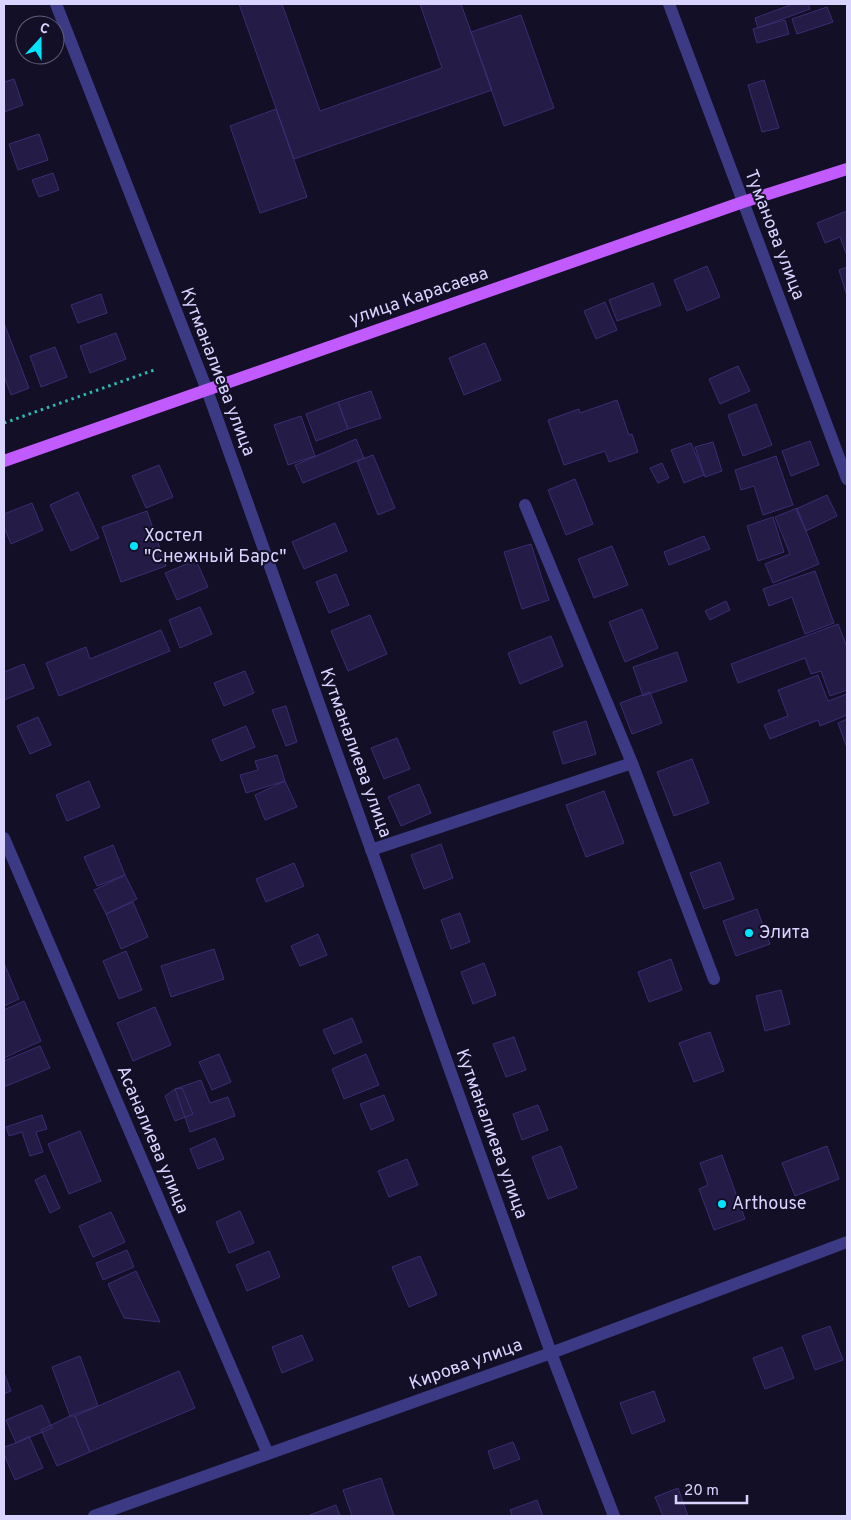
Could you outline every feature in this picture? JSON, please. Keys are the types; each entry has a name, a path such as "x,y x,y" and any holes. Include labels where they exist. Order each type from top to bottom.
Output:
{"main road":[{"name":"улица Карасаева","path":"4,461 743,202 847,169"}],"street":[{"name":"Кутманалиева улица","path":"56,4 206,390 551,1353 614,1516"},
{"name":"Туманова улица","path":"669,4 847,479"},
{"path":"525,505 632,763 714,979"},
{"path":"371,850 632,763"},
{"name":"Асаналиева улица","path":"4,838 268,1454"},
{"name":"Кирова улица","path":"94,1516 551,1353 847,1242"}],"path":[{"path":"4,423 157,369"}],"building":[{"path":"239,4 282,4 320,111 442,68 420,4 461,4 492,90 294,159"},
{"path":"793,4 808,4 810,9 758,28 755,18"},
{"path":"827,7 833,22 797,34 792,19"},
{"path":"521,15 554,108 504,126 471,32"},
{"path":"785,20 789,34 757,43 753,29"},
{"path":"14,79 23,105 4,112 4,82"},
{"path":"764,80 779,128 762,132 748,85"},
{"path":"276,109 307,197 260,213 230,126"},
{"path":"39,134 48,160 18,170 9,144"},
{"path":"53,173 59,190 39,197 32,180"},
{"path":"847,211 847,256 840,237 825,243 817,223"},
{"path":"707,266 720,297 687,311 674,280"},
{"path":"847,267 847,296 839,270"},
{"path":"653,283 661,305 617,321 609,300"},
{"path":"101,294 107,313 78,323 71,305"},
{"path":"605,302 617,330 596,339 584,311"},
{"path":"4,323 29,388 11,395 4,376"},
{"path":"116,333 126,359 90,373 80,346"},
{"path":"485,343 501,380 464,395 449,358"},
{"path":"55,347 67,377 41,387 30,356"},
{"path":"738,366 750,391 720,404 709,379"},
{"path":"371,391 381,418 348,429 338,402"},
{"path":"617,400 629,435 632,434 638,452 609,462 605,451 564,465 548,420 579,409 580,413"},
{"path":"338,402 348,429 316,441 306,414"},
{"path":"756,404 772,445 743,456 728,415"},
{"path":"301,416 315,456 288,465 274,425"},
{"path":"356,439 364,458 303,483 295,465"},
{"path":"810,441 819,465 791,476 782,451"},
{"path":"713,442 722,471 705,477 695,447"},
{"path":"691,443 704,475 684,483 671,450"},
{"path":"373,455 395,508 378,515 357,461"},
{"path":"776,456 793,505 763,515 754,486 741,490 735,470"},
{"path":"662,463 669,478 658,483 650,468"},
{"path":"159,465 173,497 146,508 132,476"},
{"path":"575,479 593,524 566,535 548,490"},
{"path":"78,492 99,538 71,551 50,505"},
{"path":"827,495 837,516 806,531 796,509"},
{"path":"32,503 43,530 11,544 4,527 4,514"},
{"path":"797,508 819,564 773,583 765,564 790,554 775,517"},
{"name":"Хостел \"Снежный Барс\"","path":"147,511 166,566 121,582 102,527"},
{"path":"773,517 784,552 758,561 747,526"},
{"path":"335,523 347,551 304,569 292,542"},
{"path":"704,536 710,549 669,565 664,552"},
{"path":"531,544 549,600 522,609 504,552"},
{"path":"612,546 628,585 594,598 578,559"},
{"path":"196,560 208,587 177,600 165,573"},
{"path":"815,571 834,623 805,634 792,597 769,606 763,589"},
{"path":"336,574 349,605 329,613 316,582"},
{"path":"726,601 730,610 710,620 705,611"},
{"path":"200,607 212,634 180,648 169,620"},
{"path":"642,609 658,648 625,662 609,622"},
{"path":"370,615 387,654 348,671 331,631"},
{"path":"838,624 847,647 847,690 830,696 821,671 811,674 805,658 738,683 731,664"},
{"path":"161,630 170,651 59,696 46,663 86,647 90,659"},
{"path":"551,636 563,666 520,684 508,653"},
{"path":"677,652 687,681 643,696 633,667"},
{"path":"24,664 34,688 4,700 4,672"},
{"path":"245,671 254,693 224,706 214,683"},
{"path":"818,675 828,701 847,694 847,715 820,726 818,720 770,739 764,725 788,716 778,690"},
{"path":"650,692 662,723 632,734 620,703"},
{"path":"286,706 297,742 286,746 272,710"},
{"path":"38,717 51,745 30,754 17,726"},
{"path":"847,719 847,748 838,723"},
{"path":"586,721 596,754 563,764 553,732"},
{"path":"246,726 255,747 221,761 212,740"},
{"path":"397,738 410,769 384,779 371,748"},
{"path":"277,755 285,781 246,793 240,775 258,770 255,761"},
{"path":"692,759 709,803 674,816 657,772"},
{"path":"89,781 100,807 67,821 56,795"},
{"path":"285,781 297,807 265,820 255,795"},
{"path":"419,784 431,813 401,826 388,797"},
{"path":"604,791 624,843 586,857 566,805"},
{"path":"441,844 453,878 424,889 411,855"},
{"path":"113,845 125,875 97,886 84,857"},
{"path":"720,862 734,899 704,909 690,873"},
{"path":"294,863 304,886 266,902 256,879"},
{"path":"125,875 137,899 106,914 94,890"},
{"path":"133,902 148,937 121,949 106,914"},
{"path":"757,909 770,944 736,956 723,921"},
{"path":"460,913 470,942 451,949 441,920"},
{"path":"318,934 327,955 300,966 291,946"},
{"path":"214,949 224,979 171,997 161,966"},
{"path":"126,951 142,990 119,999 103,961"},
{"path":"671,959 682,990 649,1002 638,972"},
{"path":"4,963 19,999 4,1006"},
{"path":"484,963 496,995 473,1004 461,972"},
{"path":"781,990 790,1024 765,1031 756,996"},
{"path":"24,1001 41,1041 4,1058 4,1010"},
{"path":"155,1007 171,1045 133,1061 117,1023"},
{"path":"352,1018 362,1042 334,1054 323,1030"},
{"path":"710,1032 724,1071 694,1082 679,1043"},
{"path":"514,1037 526,1070 506,1077 493,1044"},
{"path":"40,1046 50,1068 4,1087 4,1061"},
{"path":"219,1054 231,1082 212,1090 199,1062"},
{"path":"366,1054 379,1085 344,1099 332,1069"},
{"path":"201,1080 210,1103 228,1097 235,1116 190,1132 175,1089"},
{"path":"182,1088 193,1114 175,1121 165,1096 175,1089"},
{"path":"384,1095 394,1120 371,1130 360,1104"},
{"path":"538,1105 548,1130 522,1140 513,1114"},
{"path":"42,1115 47,1129 36,1132 43,1152 30,1156 22,1132 9,1136 6,1127"},
{"path":"80,1131 101,1181 69,1194 48,1144"},
{"path":"215,1138 224,1159 198,1169 190,1149"},
{"path":"561,1146 577,1188 548,1199 532,1157"},
{"path":"827,1146 839,1179 795,1196 782,1163"},
{"name":"Arthouse","path":"722,1155 745,1219 714,1230 699,1189 708,1185 700,1163"},
{"path":"407,1159 418,1185 389,1197 378,1171"},
{"path":"45,1175 60,1208 50,1213 35,1180"},
{"path":"240,1211 254,1243 229,1253 216,1222"},
{"path":"111,1212 125,1242 93,1257 79,1226"},
{"path":"127,1250 134,1267 103,1280 96,1263"},
{"path":"269,1251 280,1277 247,1291 236,1265"},
{"path":"420,1256 437,1295 409,1307 392,1267"},
{"path":"136,1271 160,1322 124,1318 108,1284"},
{"path":"830,1326 843,1360 815,1370 802,1336"},
{"path":"302,1335 313,1360 282,1373 272,1347"},
{"path":"782,1347 794,1378 765,1389 753,1358"},
{"path":"80,1356 98,1406 70,1416 52,1367"},
{"path":"179,1371 195,1408 90,1452 75,1416"},
{"path":"4,1375 11,1391 4,1394"},
{"path":"654,1391 665,1421 632,1434 620,1403"},
{"path":"42,1405 52,1428 16,1443 6,1420"},
{"path":"70,1416 75,1416 90,1452 57,1466 41,1430"},
{"path":"29,1436 43,1468 15,1480 4,1454 4,1447"},
{"path":"513,1442 520,1459 494,1469 488,1451"},
{"path":"381,1478 394,1516 352,1516 343,1490"},
{"path":"678,1488 688,1516 663,1516 655,1497"},
{"path":"537,1500 543,1516 512,1516 510,1510"},
{"path":"336,1505 340,1516 310,1516 310,1515"}],"place":[{"name":"Хостел \"Снежный Барс\"","path":"134,546"},
{"name":"Элита","path":"749,933"},
{"name":"Arthouse","path":"722,1204"}]}
